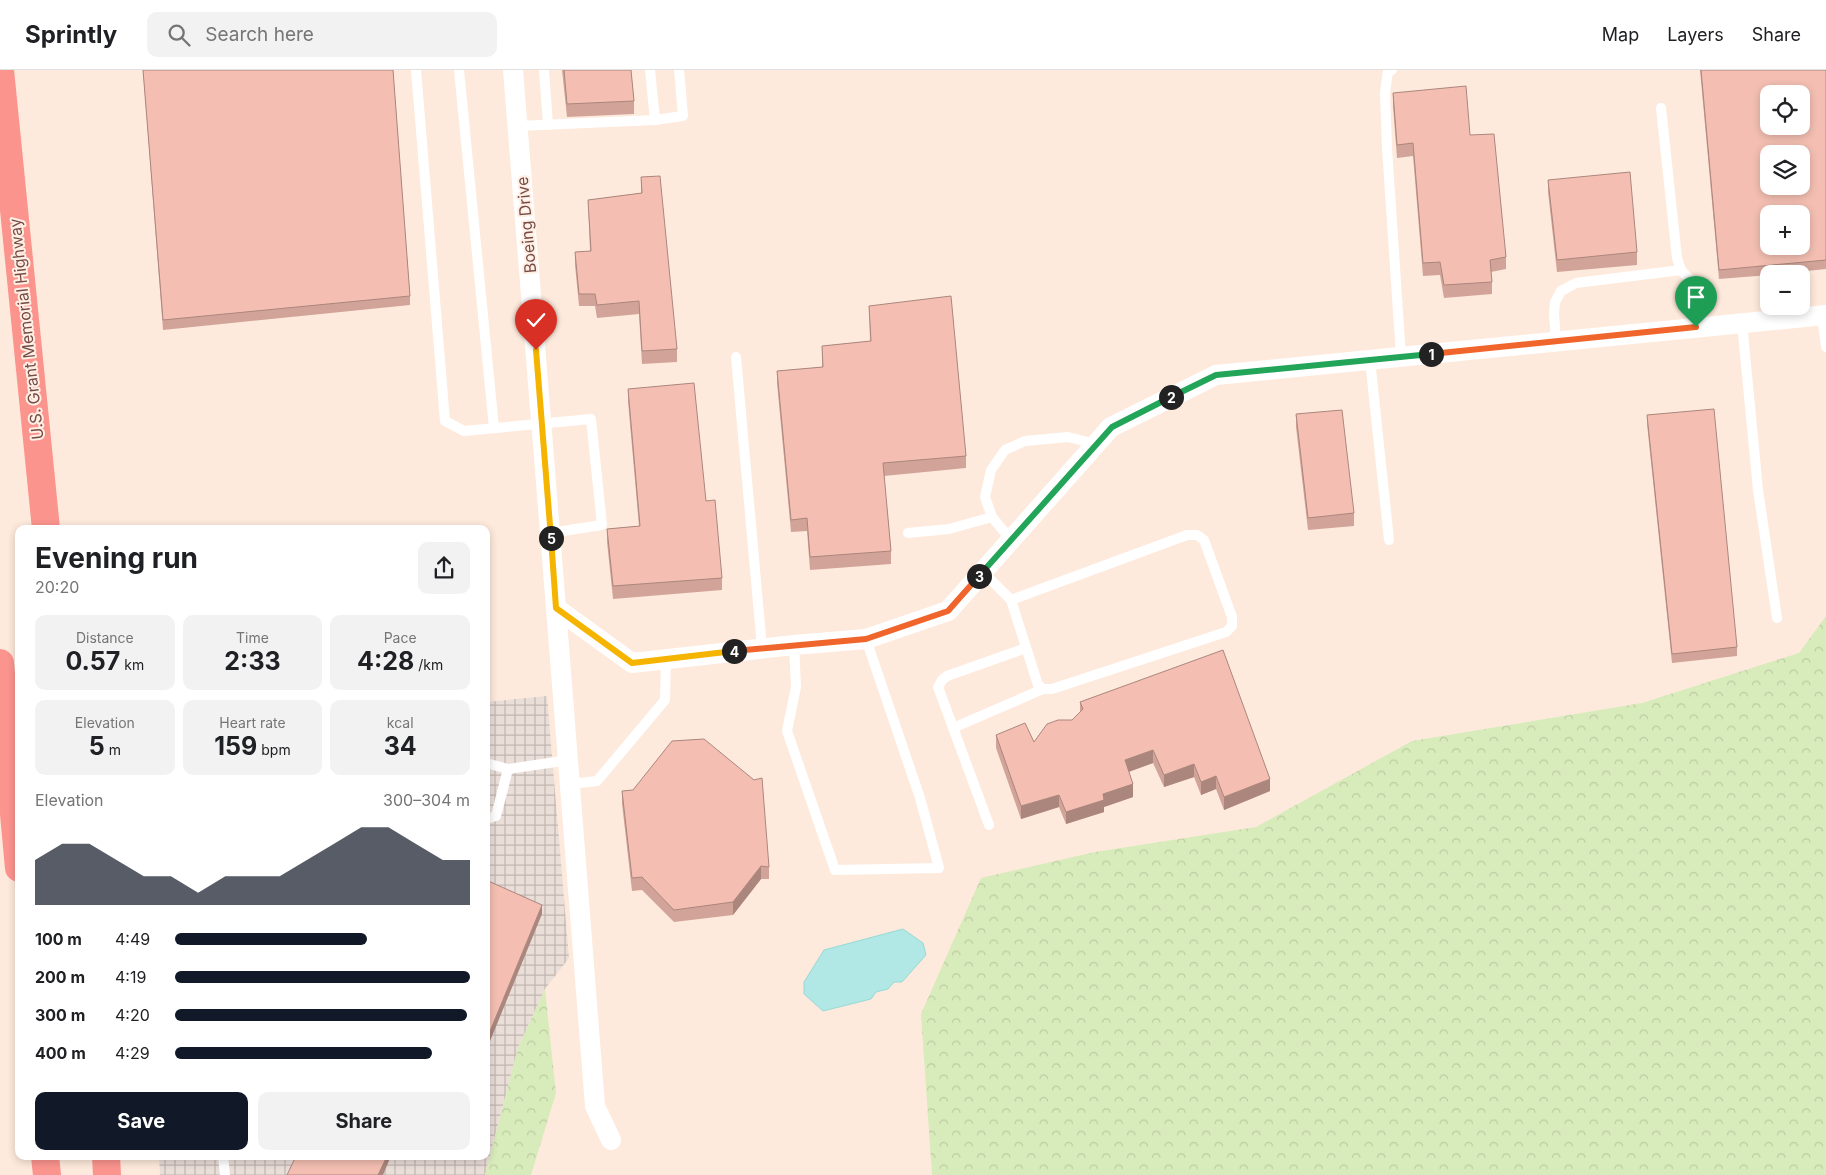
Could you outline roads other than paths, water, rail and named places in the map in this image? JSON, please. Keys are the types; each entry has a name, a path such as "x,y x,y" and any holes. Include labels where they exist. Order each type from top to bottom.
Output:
{"highway":[{"name":"U.S. Grant Memorial Highway","path":"0,70 46,525"},
{"path":"0,663 15,825"},
{"path":"45,1160 47,1175"},
{"path":"106,1160 107,1175"}],"street":[{"name":"Boeing Drive","path":"513,70 595,1106 611,1140"},
{"path":"556,608 632,663 762,648 866,639 948,611 1112,427 1216,375 1824,315"}],"lane":[{"path":"416,70 445,421 464,431 591,419 602,525 550,533"},
{"path":"459,70 494,428"},
{"path":"544,70 548,125"},
{"path":"650,70 655,120"},
{"path":"518,126 655,120 687,116 679,70"},
{"path":"1392,70 1388,71 1385,93 1401,356"},
{"path":"1661,108 1677,258 1681,270 1692,282 1696,327"},
{"path":"1556,341 1554,314 1560,291 1576,283 1681,270"},
{"path":"1824,315 1826,348"},
{"path":"1742,323 1758,490 1776,618"},
{"path":"736,357 762,648"},
{"path":"1370,360 1389,540"},
{"path":"1011,540 992,517 985,497 990,470 1005,450 1025,441 1068,437 1096,444"},
{"path":"908,532 949,529 992,517"},
{"path":"953,728 1043,689 1052,689 1226,632 1232,626 1232,617 1204,540 1197,535 1187,535 1011,600"},
{"path":"983,572 1011,600 1038,685 1043,689"},
{"path":"794,645 796,687 787,731 835,870 939,868 920,798 866,639"},
{"path":"989,825 938,687 947,676 1026,648"},
{"path":"570,784 597,781 665,700 666,659"},
{"path":"490,764 508,769 569,760"},
{"path":"490,818 496,816 508,769"},
{"path":"223,1160 225,1175"}],"water":[{"path":"903,929 923,943 926,955 902,982 894,982 888,989 876,992 871,999 823,1011 804,994 804,982 824,950"}]}
